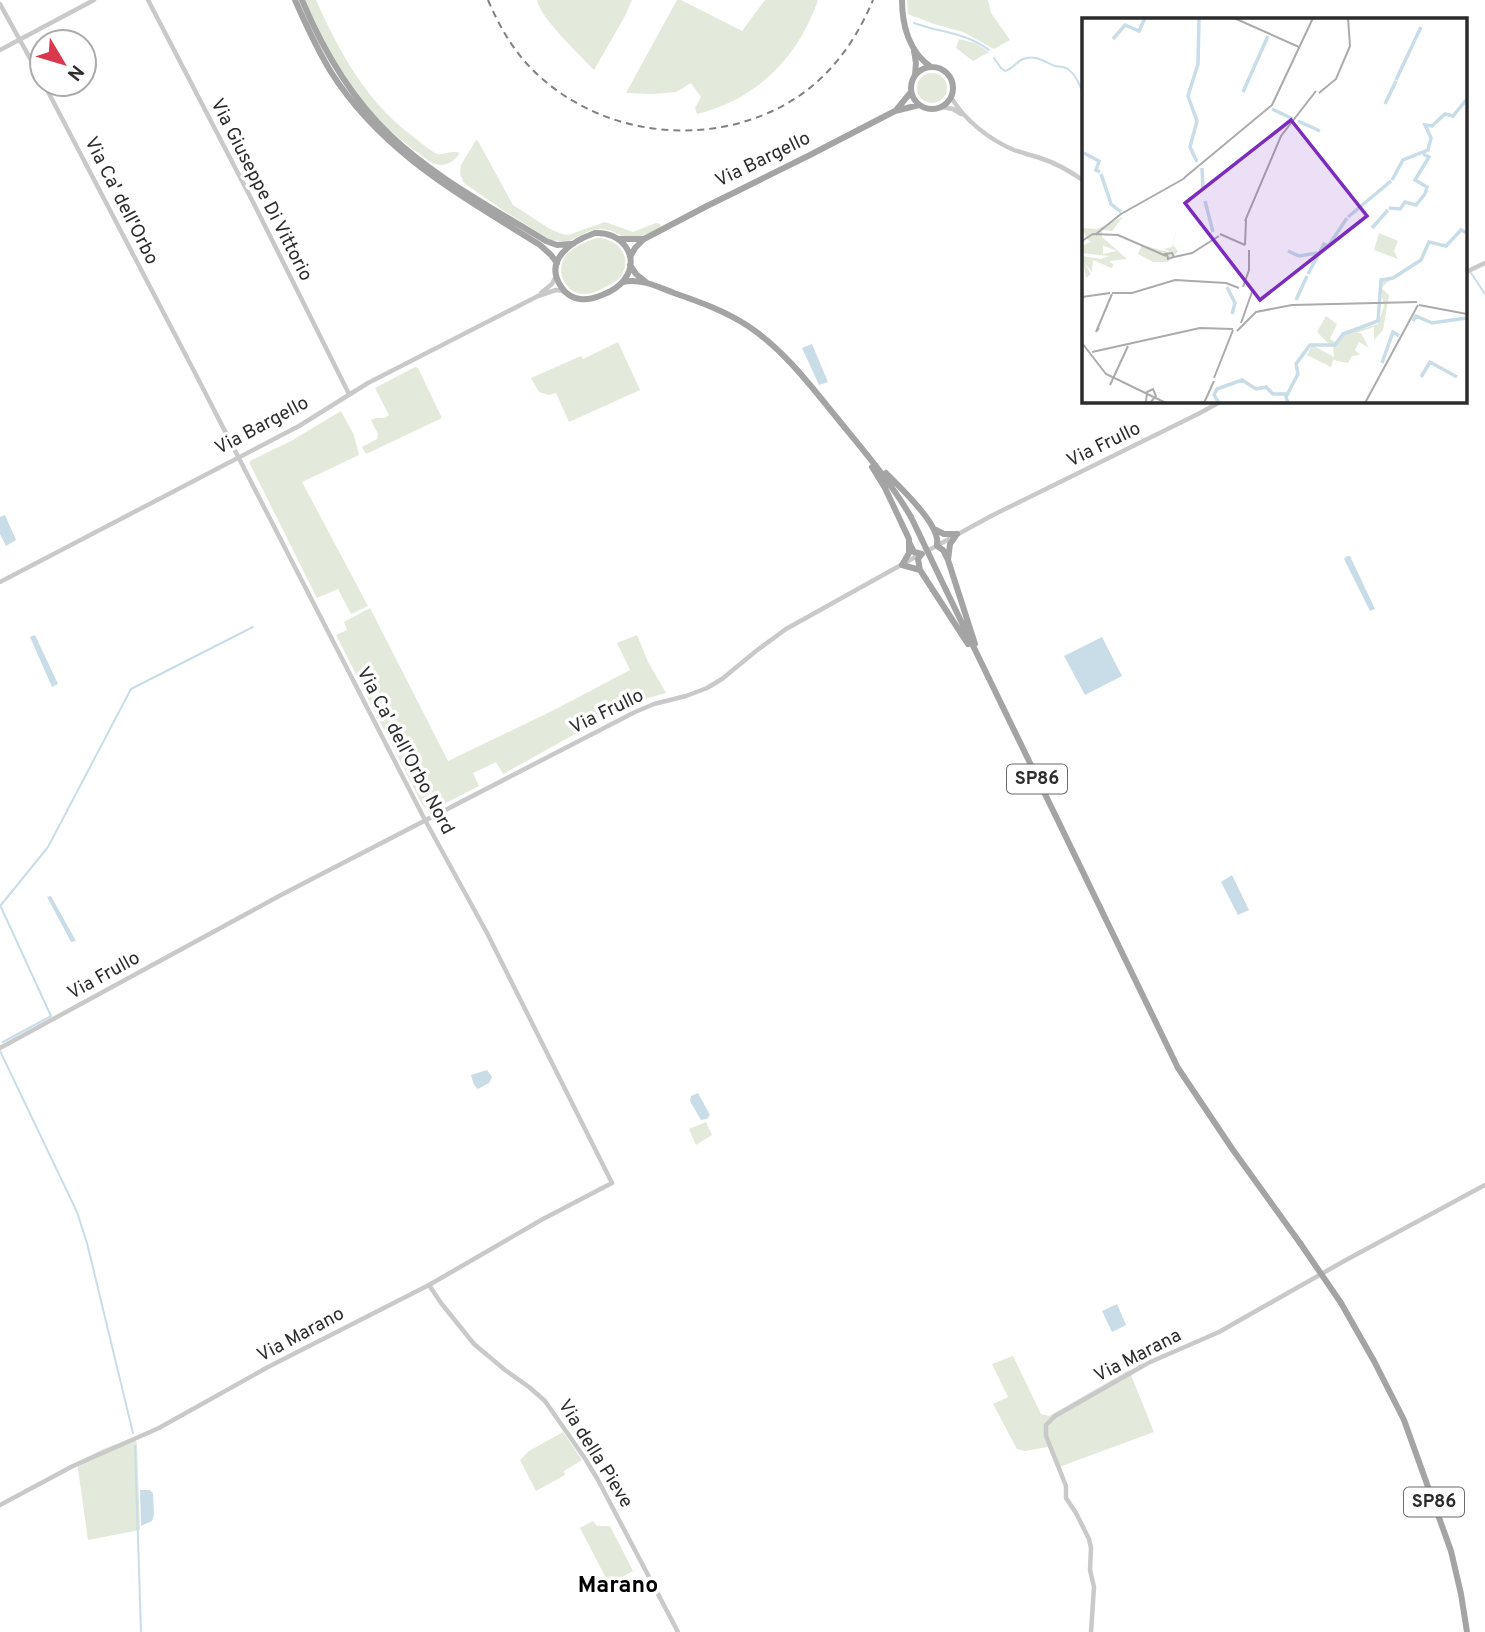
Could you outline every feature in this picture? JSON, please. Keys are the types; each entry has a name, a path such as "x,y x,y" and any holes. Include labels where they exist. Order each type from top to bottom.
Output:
{"main road":[{"path":"295,0 331,73 380,134 424,171 540,245 557,263"},
{"path":"302,0 320,41 343,79 390,135 437,173 546,241 556,246 571,244"},
{"path":"902,0 906,31 914,50 931,67"},
{"path":"914,50 915,76 911,84 914,99 919,105 930,109 942,107 951,97 953,91 946,72 931,67 915,76"},
{"path":"895,111 911,92"},
{"path":"895,111 919,105"},
{"name":"Via Bargello","path":"630,261 635,248 644,239 895,111"},
{"path":"601,233 614,235 627,250 630,261 623,282 605,294 589,299 574,298 565,291 556,274 557,263 563,251 571,244 601,233"},
{"name":"Via Bargello","path":"619,239 644,239"},
{"name":"SP86","path":"630,261 636,274 648,283"},
{"name":"SP86","path":"623,282 648,283 722,311 762,336 790,361 896,491 1178,1068 1341,1303 1379,1370 1408,1433 1451,1551 1467,1632"},
{"path":"854,439 897,484 934,529 937,546 943,550 948,560 979,660"},
{"path":"854,439 886,488 914,552 922,554 918,559 920,570 979,660"},
{"path":"934,529 943,534 957,534"},
{"path":"948,560 950,544 957,534"},
{"path":"910,544 902,565 920,570"}],"street":[{"path":"0,50 94,0"},
{"name":"Via Giuseppe Di Vittorio","path":"148,0 349,394"},
{"name":"Via Ca' dell'Orbo","path":"0,4 28,54"},
{"path":"951,97 968,118"},
{"name":"Via Ca' dell'Orbo","path":"51,98 173,331"},
{"path":"942,107 953,109 968,118 1011,149 1064,167 1082,180"},
{"path":"1468,271 1485,263"},
{"name":"Via Bargello","path":"538,296 552,284 556,274"},
{"name":"Via Bargello","path":"0,582 299,426 349,394 426,353 538,296 556,290 565,291"},
{"name":"Via Ca' dell'Orbo Nord","path":"173,331 425,820 487,933 612,1183"},
{"name":"Via Frullo","path":"0,1048 281,895 646,707 707,688 786,629 993,515 1220,402"},
{"name":"Via Marano","path":"0,1505 94,1456 159,1428 268,1367 429,1285 533,1224 612,1183"},
{"name":"Via Marana","path":"1091,1632 1094,1595 1090,1570 1091,1548 1076,1513 1066,1498 1066,1486 1046,1436 1046,1424 1055,1416 1148,1363 1219,1332 1485,1185"},
{"name":"Via della Pieve","path":"429,1285 474,1344 545,1401 603,1489 678,1632"}],"shaded area":[{"path":"305,0 316,0 344,56 380,106 411,135 437,154 460,153 454,159 444,165 432,163 379,121 342,72"},
{"path":"537,0 632,0 594,70 553,26"},
{"path":"677,0 742,31 765,0 818,0 799,40 787,58 772,73 738,98 697,114 695,108 701,97 691,83 676,92 626,93"},
{"path":"907,0 988,0 991,13 1010,40 994,49 963,32 908,14"},
{"path":"959,39 975,43 989,52 973,61 956,48"},
{"path":"932,73 943,77 947,88 943,99 932,103 921,99 917,88 921,77"},
{"path":"476,140 513,205 550,229 568,235 605,222 633,232 656,223 661,227 640,237 624,237 610,230 600,229 589,231 567,242 551,240 464,183 460,174 461,165"},
{"path":"596,238 610,240 620,248 624,254 625,267 621,276 610,285 593,293 578,293 563,280 563,260 581,244"},
{"path":"618,342 640,390 569,422 556,393 549,395 539,392 531,378 581,356 583,359"},
{"path":"415,367 418,368 442,418 366,454 362,447 377,439 378,434 371,420 389,415 375,388"},
{"path":"341,411 354,435 359,455 302,482 368,606 351,614 338,589 317,598 250,464 250,461 291,441"},
{"path":"370,608 448,761 630,670 617,643 637,635 648,662 666,693 645,699 586,728 503,774 496,762 473,773 479,786 430,811 423,806 336,635 347,630 344,622"},
{"path":"706,1122 712,1135 696,1145 689,1129"},
{"path":"1013,1356 1041,1414 1049,1416 1129,1370 1154,1432 1059,1467 1048,1447 1025,1451 1017,1449 993,1404 1008,1397 992,1364"},
{"path":"563,1432 582,1460 564,1471 565,1475 536,1491 520,1460 529,1451"},
{"path":"135,1437 140,1530 88,1540 77,1462"},
{"path":"593,1521 597,1526 610,1526 633,1571 609,1584 580,1528"}],"water":[{"path":"812,344 828,382 819,385 802,348"},
{"path":"5,515 16,540 6,546 0,534 0,517"},
{"path":"1350,556 1375,609 1370,611 1344,559"},
{"path":"35,635 58,684 52,687 30,637"},
{"path":"1102,637 1122,676 1085,695 1064,656"},
{"path":"1232,875 1249,910 1238,915 1221,882"},
{"path":"51,896 76,941 71,942 47,897"},
{"path":"487,1070 492,1077 489,1083 478,1089 471,1075"},
{"path":"698,1093 710,1115 707,1119 701,1120 690,1101 691,1096"},
{"path":"1117,1304 1126,1325 1112,1332 1102,1311"},
{"path":"140,1490 150,1490 153,1493 154,1514 152,1521 141,1526"}],"waterway":[{"path":"914,23 962,36 989,50"},
{"path":"994,58 1005,71 1023,59 1032,57 1065,67 1075,76 1082,90"},
{"path":"1471,273 1485,294"},
{"path":"1,905 48,847 131,689 253,627"},
{"path":"0,905 51,1016 3,1042"},
{"path":"0,1051 77,1212 133,1433"},
{"path":"135,1446 141,1632"}],"railway":[{"path":"488,0 503,30 522,58 538,75 566,97 597,113 631,124 665,130 700,130 735,124 768,113 799,96 834,65 860,28 873,0"}],"district":[{"name":"Marano","path":"618,1586"}]}
